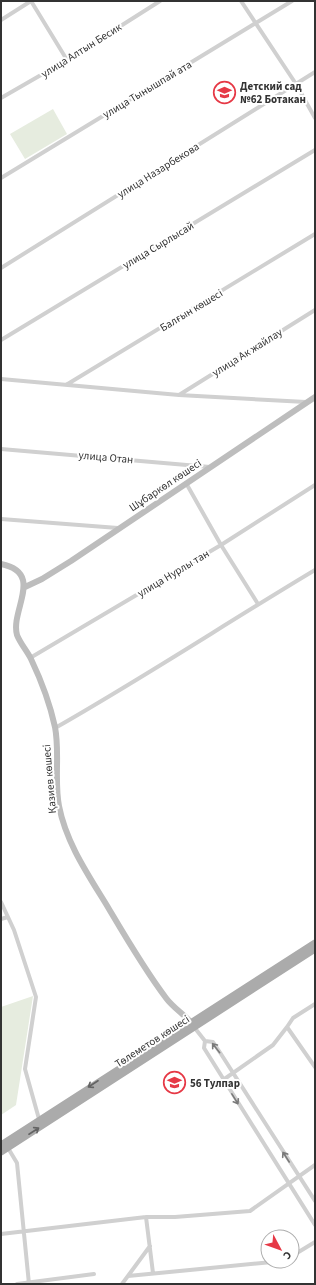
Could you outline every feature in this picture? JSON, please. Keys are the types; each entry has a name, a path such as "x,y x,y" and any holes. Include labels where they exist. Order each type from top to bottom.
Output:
{"main road":[{"name":"Төлеметов көшесі","path":"193,1025 315,943"},
{"name":"Төлеметов көшесі","path":"3,1148 115,1074 315,949"},
{"name":"Төлеметов көшесі","path":"3,1148 39,1119 115,1074"}],"street":[{"path":"1,20 31,1 67,60"},
{"name":"улица Алтын Бесик","path":"1,98 67,60 160,1"},
{"path":"241,1 296,84 315,118"},
{"name":"улица Тынышпай ата","path":"1,178 292,1"},
{"name":"улица Назарбекова","path":"1,268 315,72"},
{"name":"улица Сырлысай","path":"1,340 315,150"},
{"name":"Балғын көшесі","path":"66,385 315,234"},
{"name":"улица Ак жайлау","path":"179,395 315,310"},
{"path":"1,379 179,395 306,402"},
{"name":"Шұбаркөл көшесі","path":"25,586 53,572 315,397"},
{"name":"улица Отан","path":"1,449 210,466"},
{"path":"186,483 258,604"},
{"name":"улица Нурлы тан","path":"30,658 221,544 315,485"},
{"path":"1,519 118,528"},
{"path":"1,564 13,568 21,576 25,586"},
{"path":"55,728 138,680 258,604 315,570"},
{"name":"Қазиев көшесі","path":"25,586 23,601 16,623 17,635 42,684 55,728 59,805 71,843 123,932 154,981 173,1006 193,1025"},
{"path":"1,902 14,930 36,996 25,1069 39,1119"},
{"path":"1,919 8,917"},
{"path":"223,1080 273,1045 293,1018 315,1004"},
{"path":"193,1025 205,1042 204,1048 223,1080 288,1184 315,1224"},
{"path":"287,1027 315,1067"},
{"path":"205,1042 213,1042 315,1201"},
{"path":"3,1148 17,1163 29,1283"},
{"path":"1,1234 146,1217 175,1217 250,1211 298,1176 315,1166"},
{"path":"146,1217 153,1273"},
{"path":"300,1251 315,1242"},
{"path":"122,1284 150,1246"},
{"path":"128,1276 260,1263"},
{"path":"16,1284 94,1274"}],"shaded area":[{"path":"53,109 67,134 25,159 10,134"},
{"path":"33,996 16,1105 1,1115 1,1007"}],"place":[{"name":"Детский сад №62 Ботакан","path":"225,92"},
{"name":"56 Тулпар","path":"175,1083"}]}
